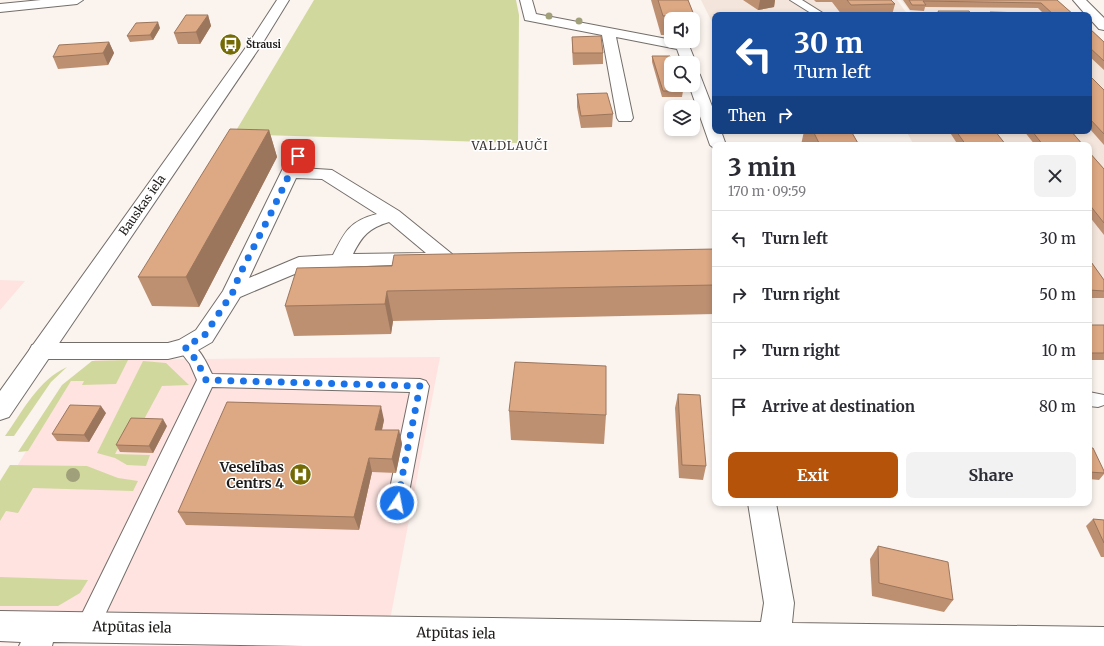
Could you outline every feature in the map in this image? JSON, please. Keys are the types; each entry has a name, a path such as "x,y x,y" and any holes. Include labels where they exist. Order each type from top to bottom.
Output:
{"street":[{"path":"0,8 77,0"},
{"name":"Bauskas iela","path":"0,410 250,50 283,0"},
{"path":"526,0 530,18 608,31 683,46 687,56"},
{"path":"1079,0 1091,12"},
{"path":"1092,14 1104,26"},
{"path":"608,31 625,118"},
{"path":"699,92 712,128"},
{"path":"40,351 168,351 185,347 204,336 233,292 239,276 298,156"},
{"path":"233,292 306,262 453,258 392,215 326,174 290,173"},
{"path":"340,261 353,234 372,221 392,215"},
{"path":"763,506 779,603 773,642"},
{"name":"Atpūtas iela","path":"0,626 40,636 88,626 773,642 1104,643"}],"lane":[{"path":"795,0 816,12"},
{"path":"185,347 197,361 206,380"},
{"path":"206,380 420,386 397,503"},
{"path":"88,626 206,380"}],"shaded area":[{"path":"701,0 897,0 906,12 712,12 712,22"},
{"path":"901,0 1053,0 1066,12 911,12"},
{"path":"1092,36 1104,47 1104,360 1092,360 1092,142 912,142 908,134 1092,134"},
{"path":"0,280 25,281 0,310"},
{"path":"440,357 385,646 0,643 0,495 65,386 95,360"}],"green space":[{"path":"314,0 516,0 519,15 518,143 234,134"},
{"path":"128,360 116,384 82,385 84,381 71,381 28,451 18,452 62,385 92,361"},
{"path":"143,361 166,363 189,385 162,386 142,423 132,423 115,454 150,455 146,466 127,465 115,458 97,453"},
{"path":"67,367 51,382 14,436 5,436 39,388"},
{"path":"10,465 87,466 118,478 138,481 133,491 33,488 18,513 6,511 0,521 0,481"},
{"path":"0,577 88,580 80,593 58,606 0,606"}],"building":[{"path":"658,0 688,0 693,12 664,12 663,16"},
{"path":"847,0 891,0 895,4 851,5"},
{"path":"909,0 1057,0 1071,12 1051,12 1041,3 923,1 926,5 912,5"},
{"path":"938,11 970,12 939,12"},
{"path":"186,15 208,15 196,32 174,33"},
{"path":"158,22 150,35 127,36 136,23"},
{"path":"1092,31 1104,42 1104,61 1092,50"},
{"path":"601,36 603,53 573,53 572,37"},
{"path":"109,42 103,53 53,57 59,45"},
{"path":"652,56 664,56 663,91"},
{"path":"1092,78 1104,90 1104,134 1092,121"},
{"path":"607,93 613,114 581,116 577,94"},
{"path":"230,129 269,130 186,277 138,277"},
{"path":"814,134 853,134 857,142 818,142"},
{"path":"958,134 997,134 1004,142 964,142"},
{"path":"1034,134 1074,134 1080,142 1041,142"},
{"path":"1092,155 1104,169 1104,223 1092,208"},
{"path":"712,249 712,285 387,291 385,304 285,306 297,268 392,266 394,255"},
{"path":"1092,263 1104,280 1104,291 1092,290"},
{"path":"1092,325 1104,325 1104,353 1092,353"},
{"path":"515,362 606,366 606,415 509,411"},
{"path":"678,394 700,395 706,466 682,465"},
{"path":"227,402 381,406 375,430 399,430 392,459 369,458 354,517 178,512"},
{"path":"70,405 101,406 84,435 52,434"},
{"path":"131,418 163,419 149,446 116,445"},
{"path":"1092,448 1093,448 1104,473 1092,472"},
{"path":"1093,519 1104,520 1104,543"},
{"path":"878,546 948,562 953,600 879,583"}],"place":[{"name":"Štrausi","path":"230,44"},
{"name":"Veselības Centrs 4","path":"300,475"}],"district":[{"name":"VALDLAUČI","path":"510,145"}],"route":[{"path":"298,156 239,276 233,292 204,336 185,347 197,361 206,380 420,386 397,503"}]}
